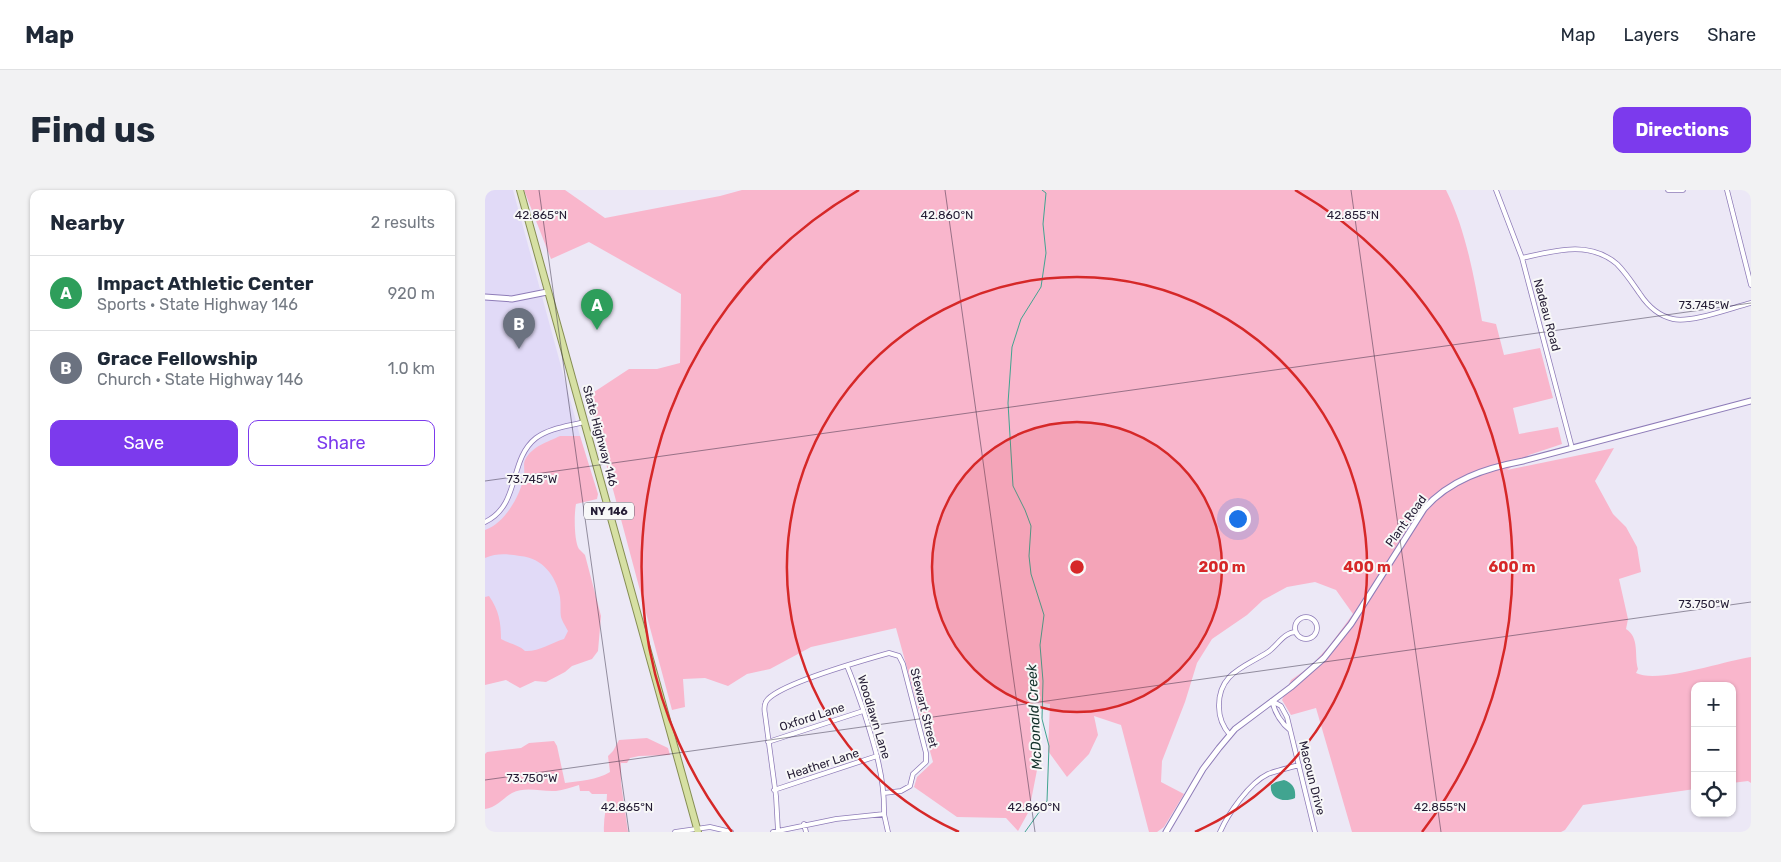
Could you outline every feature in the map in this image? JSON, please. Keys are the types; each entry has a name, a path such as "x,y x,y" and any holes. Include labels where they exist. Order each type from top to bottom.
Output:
{"main road":[{"name":"State Highway 146","path":"519,190 698,831"}],"street":[{"name":"Nadeau Road","path":"1496,190 1522,258 1572,448"},
{"path":"1668,190 1683,190"},
{"path":"1727,190 1751,285"},
{"path":"1522,258 1571,249 1593,251 1601,254 1623,271 1651,307 1664,316 1673,319 1694,318 1751,303"},
{"path":"485,297 512,299 547,292"},
{"name":"Plant Road","path":"1166,832 1184,805 1203,769 1230,735 1324,658 1351,624 1417,519 1432,500 1453,484 1503,465 1751,400"},
{"path":"485,522 495,517 504,507 525,450 535,438 545,432 585,422"},
{"path":"1303,618 1310,619 1315,624 1316,631 1310,638 1300,637 1296,632 1295,625 1303,618"},
{"path":"1230,735 1223,726 1219,709 1219,699 1227,679 1240,668 1277,645 1287,634 1296,632"},
{"name":"Stewart Street","path":"847,666 889,653 899,656 903,664 926,753 926,762 913,774 910,786 901,791 885,793"},
{"name":"Woodlawn Lane","path":"776,831 774,790 764,707 767,700 781,691 847,666 877,756 885,793 884,814 888,832"},
{"name":"Macoun Drive","path":"1272,701 1282,723 1290,730"},
{"name":"Macoun Drive","path":"1272,701 1281,706 1287,716 1315,832"},
{"name":"Oxford Lane","path":"768,742 863,711"},
{"name":"Heather Lane","path":"774,790 877,756"},
{"path":"1220,832 1225,821 1248,790 1259,779 1299,765"},
{"path":"776,831 804,824 884,814"},
{"path":"804,824 806,832"},
{"path":"675,832 698,831 710,827 731,832"}],"shaded area":[{"path":"485,190 513,190 592,480 531,501 574,642 523,658 485,652"},
{"path":"524,190 565,190 605,218 742,190 1446,190 1464,237 1482,321 1496,324 1504,355 1540,348 1553,398 1513,408 1519,434 1558,427 1562,444 1529,455 1507,470 1614,448 1595,481 1613,514 1626,527 1637,547 1641,572 1619,579 1628,619 1626,629 1635,642 1638,669 1636,673 1646,676 1675,674 1751,657 1751,783 1748,781 1736,782 1736,682 1691,682 1691,790 1583,805 1565,830 1561,832 1352,832 1316,708 1291,715 1282,700 1291,680 1311,666 1330,645 1353,614 1336,590 1315,582 1287,587 1263,600 1247,615 1212,639 1197,663 1185,702 1162,761 1161,782 1184,794 1164,827 1157,832 1149,832 1121,725 1094,716 1098,735 1089,754 1067,777 1048,751 1050,704 1029,701 1037,770 1029,811 1018,831 1006,818 957,817 914,787 917,777 933,762 896,628 811,647 770,669 747,674 728,686 705,678 683,679 685,707 672,710 588,396 629,369 657,369 680,363 681,294 589,242 551,259"},
{"path":"560,436 580,436 598,494 597,499 576,504 575,534 577,545 585,555 601,616 598,651 592,659 572,666 546,682 535,681 520,688 506,680 485,685 485,597 489,596 497,612 500,622 501,639 525,651 540,649 564,639 568,631 561,617 558,589 552,575 542,564 528,557 511,555 489,556 485,558 485,530 505,515 516,499 522,483 524,463 528,455 536,448"},
{"path":"647,738 668,748 670,755 639,756 630,758 627,763 621,763 621,783 628,832 604,832 607,794 592,794 589,791 580,791 579,785 556,791 517,791 493,807 485,809 485,754 487,752 521,748 529,743 554,741 557,746 565,783 605,775 610,772 608,756 619,740"},
{"path":"1284,780 1293,787 1295,798 1282,800 1272,794 1271,785"}],"waterway":[{"name":"McDonald Creek","path":"1025,832 1047,801 1049,746 1042,719 1043,681 1040,645 1044,615 1031,574 1029,556 1031,526 1013,486 1008,403 1012,347 1021,319 1041,287 1046,253 1043,224 1046,193 1042,190"}],"place":[{"name":"Impact Athletic Center","path":"597,330"},
{"name":"Grace Fellowship","path":"519,349"}]}
